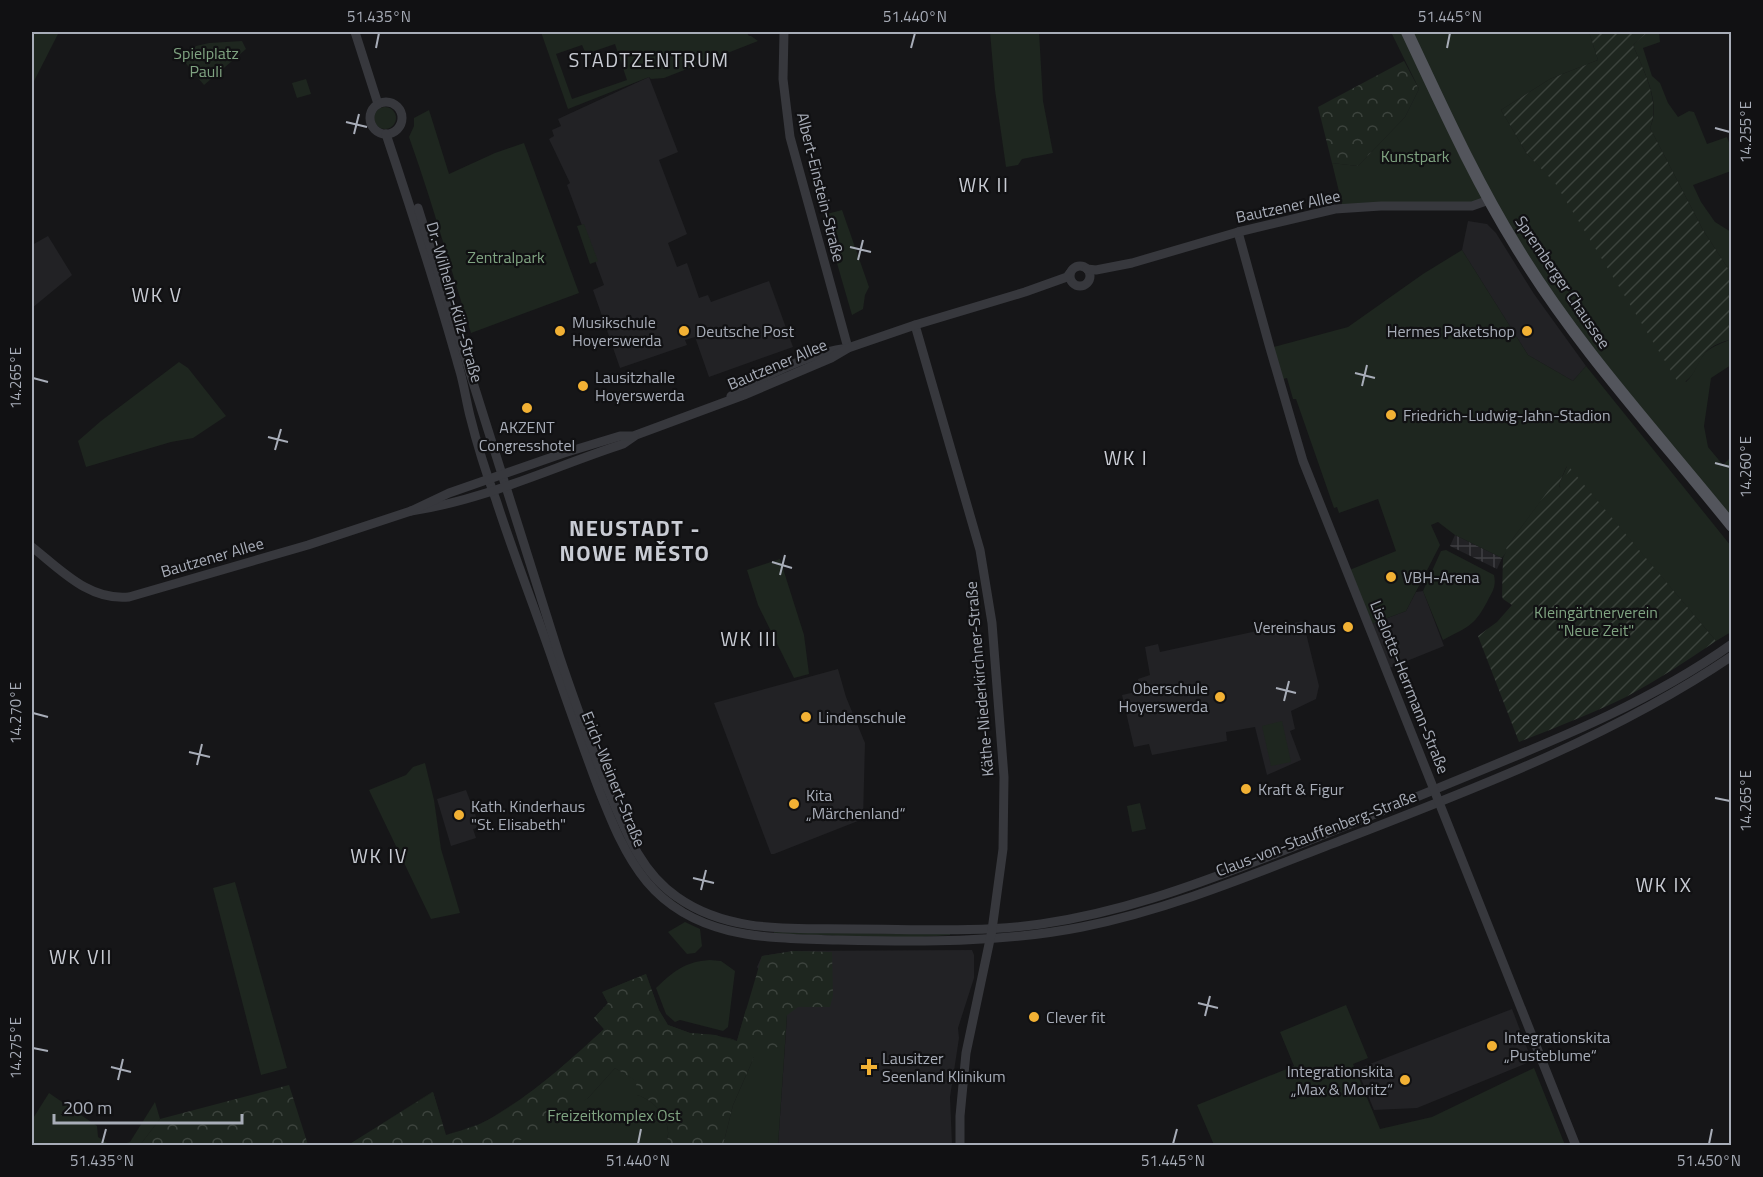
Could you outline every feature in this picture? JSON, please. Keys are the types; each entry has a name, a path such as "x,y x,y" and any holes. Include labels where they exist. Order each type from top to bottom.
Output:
{"main road":[{"name":"Spremberger Chaussee","path":"1407,32 1489,200 1516,247 1592,355 1731,526"}],"street":[{"name":"Dr.-Wilhelm-Külz-Straße","path":"355,32 382,104"},
{"name":"Dr.-Wilhelm-Külz-Straße","path":"362,32 382,104"},
{"name":"Albert-Einstein-Straße","path":"784,32 783,79 790,137 848,348"},
{"name":"Dr.-Wilhelm-Külz-Straße","path":"382,104 394,105 400,113 400,124 389,133 377,131 371,124 371,113 382,104"},
{"name":"Dr.-Wilhelm-Külz-Straße","path":"389,133 438,266 501,476"},
{"name":"Dr.-Wilhelm-Külz-Straße","path":"389,133 462,375 471,420 489,480"},
{"name":"Bautzener Allee","path":"1071,277 1076,285 1082,285 1088,273 1096,270 1132,263 1238,232 1335,209 1381,206 1472,206 1489,200"},
{"name":"Liselotte-Herrmann-Straße","path":"1238,232 1303,460 1576,1146"},
{"name":"Bautzener Allee","path":"1071,277 1076,267 1081,266 1088,273"},
{"name":"Bautzener Allee","path":"32,547 81,586 102,595 129,597 308,545 411,511 449,494 564,453 615,438 636,435 717,406 831,358 848,348 1071,277"},
{"name":"Käthe-Niederkirchner-Straße","path":"915,325 980,550 992,623 1005,803 1003,849 991,935 966,1053 960,1116 960,1146"},
{"name":"Bautzener Allee","path":"411,511 435,508 505,487 623,444 636,435"},
{"name":"Erich-Weinert-Straße","path":"501,476 570,688 598,765 633,846 663,887 708,915 758,927 991,935"},
{"name":"Erich-Weinert-Straße","path":"489,480 583,747 611,818 632,861 654,890 678,909 708,924 757,937 910,942 991,935"},
{"name":"Claus-von-Stauffenberg-Straße","path":"991,935 1168,895 1325,835 1594,724 1660,689 1731,644"},
{"name":"Claus-von-Stauffenberg-Straße","path":"991,935 1078,928 1147,911 1209,891 1439,801 1605,730 1662,701 1731,656"}],"shaded area":[{"path":"649,77 678,152 659,160 687,234 668,243 677,267 687,263 699,298 708,295 711,302 769,281 793,347 709,377 695,337 685,340 687,345 620,368 593,290 604,285 567,185 570,183 549,139 554,136 552,130 561,126 558,119"},
{"path":"1468,221 1487,224 1496,233 1534,294 1586,366 1573,381 1528,355 1462,250"},
{"path":"48,236 72,275 32,308 32,245"},
{"path":"1455,535 1502,558 1497,569 1450,546"},
{"path":"1423,591 1444,646 1387,669 1369,625 1406,611 1416,592"},
{"name":"Oberschule Hoyerswerda","path":"1303,621 1319,686 1316,699 1291,711 1295,729 1290,731 1301,760 1267,775 1255,727 1226,732 1227,741 1152,755 1149,744 1134,747 1122,695 1140,691 1138,679 1150,675 1145,647 1158,644 1160,652"},
{"path":"838,669 846,697 865,743 863,819 771,854 714,703"},
{"name":"Kath. Kinderhaus \"St. Elisabeth\"","path":"466,790 478,822 476,823 477,828 473,829 476,838 451,846 437,799"},
{"name":"Lausitzer Seenland Klinikum","path":"972,950 974,978 958,1028 959,1038 950,1097 952,1145 778,1145 787,1016 757,967 762,956 793,951"},
{"path":"1512,1009 1532,1061 1417,1108 1374,1110 1357,1069"}],"green space":[{"path":"32,32 59,32 32,85"},
{"path":"541,32 746,32 758,41 664,78 651,79 649,77 568,109","holes":["615,44 627,80 572,99 556,54 582,45 586,54"]},
{"path":"990,32 1039,32 1043,101 1053,153 1022,159 1018,165 1006,167 995,90"},
{"name":"Kunstpark","path":"1391,32 1407,32 1488,200 1472,205 1343,208 1332,163 1358,166 1405,117 1419,89"},
{"path":"1408,32 1589,32 1598,60 1550,79 1501,110 1527,154 1555,182 1686,382 1705,353 1731,339 1731,365 1711,378 1704,426 1708,447 1723,465 1731,457 1731,525 1640,414 1517,247"},
{"path":"1589,32 1648,32 1633,45 1652,96 1653,118 1650,128 1703,230 1729,270 1731,268 1731,339 1708,350 1689,379 1679,384 1555,183 1527,154 1501,110 1550,79 1598,60"},
{"path":"1648,32 1659,32 1660,42 1643,48 1652,76 1660,83 1668,103 1678,117 1689,111 1694,112 1707,144 1727,137 1731,148 1731,171 1693,185 1701,202 1715,222 1731,232 1731,268 1729,270 1703,230 1650,128 1654,108 1653,97 1633,45"},
{"name":"Spielplatz Pauli","path":"242,41 246,49 204,85 183,60 196,46"},
{"path":"1404,61 1419,89 1405,117 1358,166 1332,163 1318,107"},
{"path":"306,79 311,94 297,98 292,83"},
{"path":"385,107 393,110 396,118 393,126 385,129 377,126 374,118 377,110"},
{"name":"Zentralpark","path":"429,110 449,174 495,153 524,143 579,293 471,333 409,137 414,126 414,118"},
{"path":"842,210 869,287 863,309 852,315 823,215"},
{"path":"584,224 598,261 590,264 577,226"},
{"path":"1462,250 1528,355 1573,381 1586,366 1731,546 1731,632 1716,641 1570,469 1561,489 1559,484 1567,466 1506,548 1508,550 1502,558 1455,535 1438,522 1431,525 1440,545 1406,611 1369,625 1347,571 1396,551 1378,499 1339,513 1337,507 1334,508 1296,399 1293,399 1287,378 1279,380 1270,348 1348,327 1423,274"},
{"path":"179,362 188,368 226,416 193,438 171,442 86,467 78,441"},
{"name":"Kleingärtnerverein \"Neue Zeit\"","path":"1567,465 1559,484 1560,488 1570,468 1716,641 1626,697 1519,742 1478,636 1497,622 1512,605 1502,596 1503,558 1506,548"},
{"path":"1446,550 1494,575 1495,581 1492,592 1475,620 1443,640 1423,591 1441,551"},
{"path":"780,559 804,635 809,674 794,678 758,605 747,570"},
{"path":"1282,721 1291,762 1271,766 1262,726"},
{"path":"425,763 434,800 441,849 460,913 431,919 369,790 406,775 413,767"},
{"path":"1140,803 1146,829 1132,832 1127,806"},
{"path":"235,882 287,1068 261,1075 213,888"},
{"path":"685,922 700,929 702,946 695,953 687,954 668,932"},
{"path":"774,932 950,935 910,938 774,934"},
{"path":"793,951 832,952 833,995 830,1007 798,1007 786,1016 784,1044 754,1057 733,1105 723,1145 674,1145 667,1141 667,1126 661,1112 650,1101 637,1095 636,1081 615,1068 588,1098 550,1127 509,1145 348,1145 433,1092 446,1135 486,1121 502,1112 533,1090 604,1029 594,1018 608,1003 602,992 646,974 659,1011 668,1025 690,1033 715,1035 737,1041 762,956"},
{"path":"710,960 721,961 735,971 728,1027 723,1031 680,1020 675,1022 666,1014 656,988 680,968"},
{"path":"646,974 659,1010 668,1025 658,1009 646,975 602,992"},
{"path":"602,992 609,1003 604,1029 594,1018 608,1003"},
{"path":"1346,1005 1368,1058 1353,1064 1380,1129 1432,1117 1534,1068 1565,1145 1214,1145 1197,1105 1294,1066 1280,1032"},
{"name":"Freizeitkomplex Ost","path":"746,1009 787,1015 778,1145 723,1145 733,1105 754,1057 737,1041"},
{"path":"668,1025 690,1033 721,1037 684,1033"},
{"name":"Freizeitkomplex Ost","path":"615,1068 637,1081 637,1095 650,1101 661,1112 667,1126 667,1141 674,1145 509,1146 588,1098"},
{"path":"289,1085 308,1145 140,1145 160,1119"},
{"path":"432,1092 432,1093 348,1145"},
{"path":"433,1092 446,1135 432,1093"},
{"path":"49,1093 97,1126 98,1137 110,1145 32,1145 32,1120"},
{"path":"155,1102 160,1119 140,1145 115,1146 130,1142"}],"place":[{"name":"Musikschule Hoyerswerda","path":"560,331"},
{"name":"Deutsche Post","path":"684,331"},
{"name":"Hermes Paketshop","path":"1527,331"},
{"name":"Lausitzhalle Hoyerswerda","path":"583,386"},
{"name":"AKZENT Congresshotel","path":"527,408"},
{"name":"Friedrich-Ludwig-Jahn-Stadion","path":"1391,415"},
{"name":"VBH-Arena","path":"1391,577"},
{"name":"Vereinshaus","path":"1348,627"},
{"name":"Oberschule Hoyerswerda","path":"1220,697"},
{"name":"Lindenschule","path":"806,717"},
{"name":"Kraft & Figur","path":"1246,789"},
{"name":"Kita „Märchenland“","path":"794,804"},
{"name":"Kath. Kinderhaus \"St. Elisabeth\"","path":"459,815"},
{"name":"Clever fit","path":"1034,1017"},
{"name":"Integrationskita „Pusteblume“","path":"1492,1046"},
{"name":"Lausitzer Seenland Klinikum","path":"869,1067"},
{"name":"Integrationskita „Max & Moritz“","path":"1405,1080"}],"district":[{"name":"STADTZENTRUM","path":"649,59"},
{"name":"WK II","path":"984,184"},
{"name":"WK V","path":"157,294"},
{"name":"WK I","path":"1126,457"},
{"name":"NEUSTADT - NOWE MĚSTO","path":"635,540"},
{"name":"WK III","path":"749,638"},
{"name":"WK IV","path":"379,855"},
{"name":"WK IX","path":"1664,884"},
{"name":"WK VII","path":"81,956"}]}
